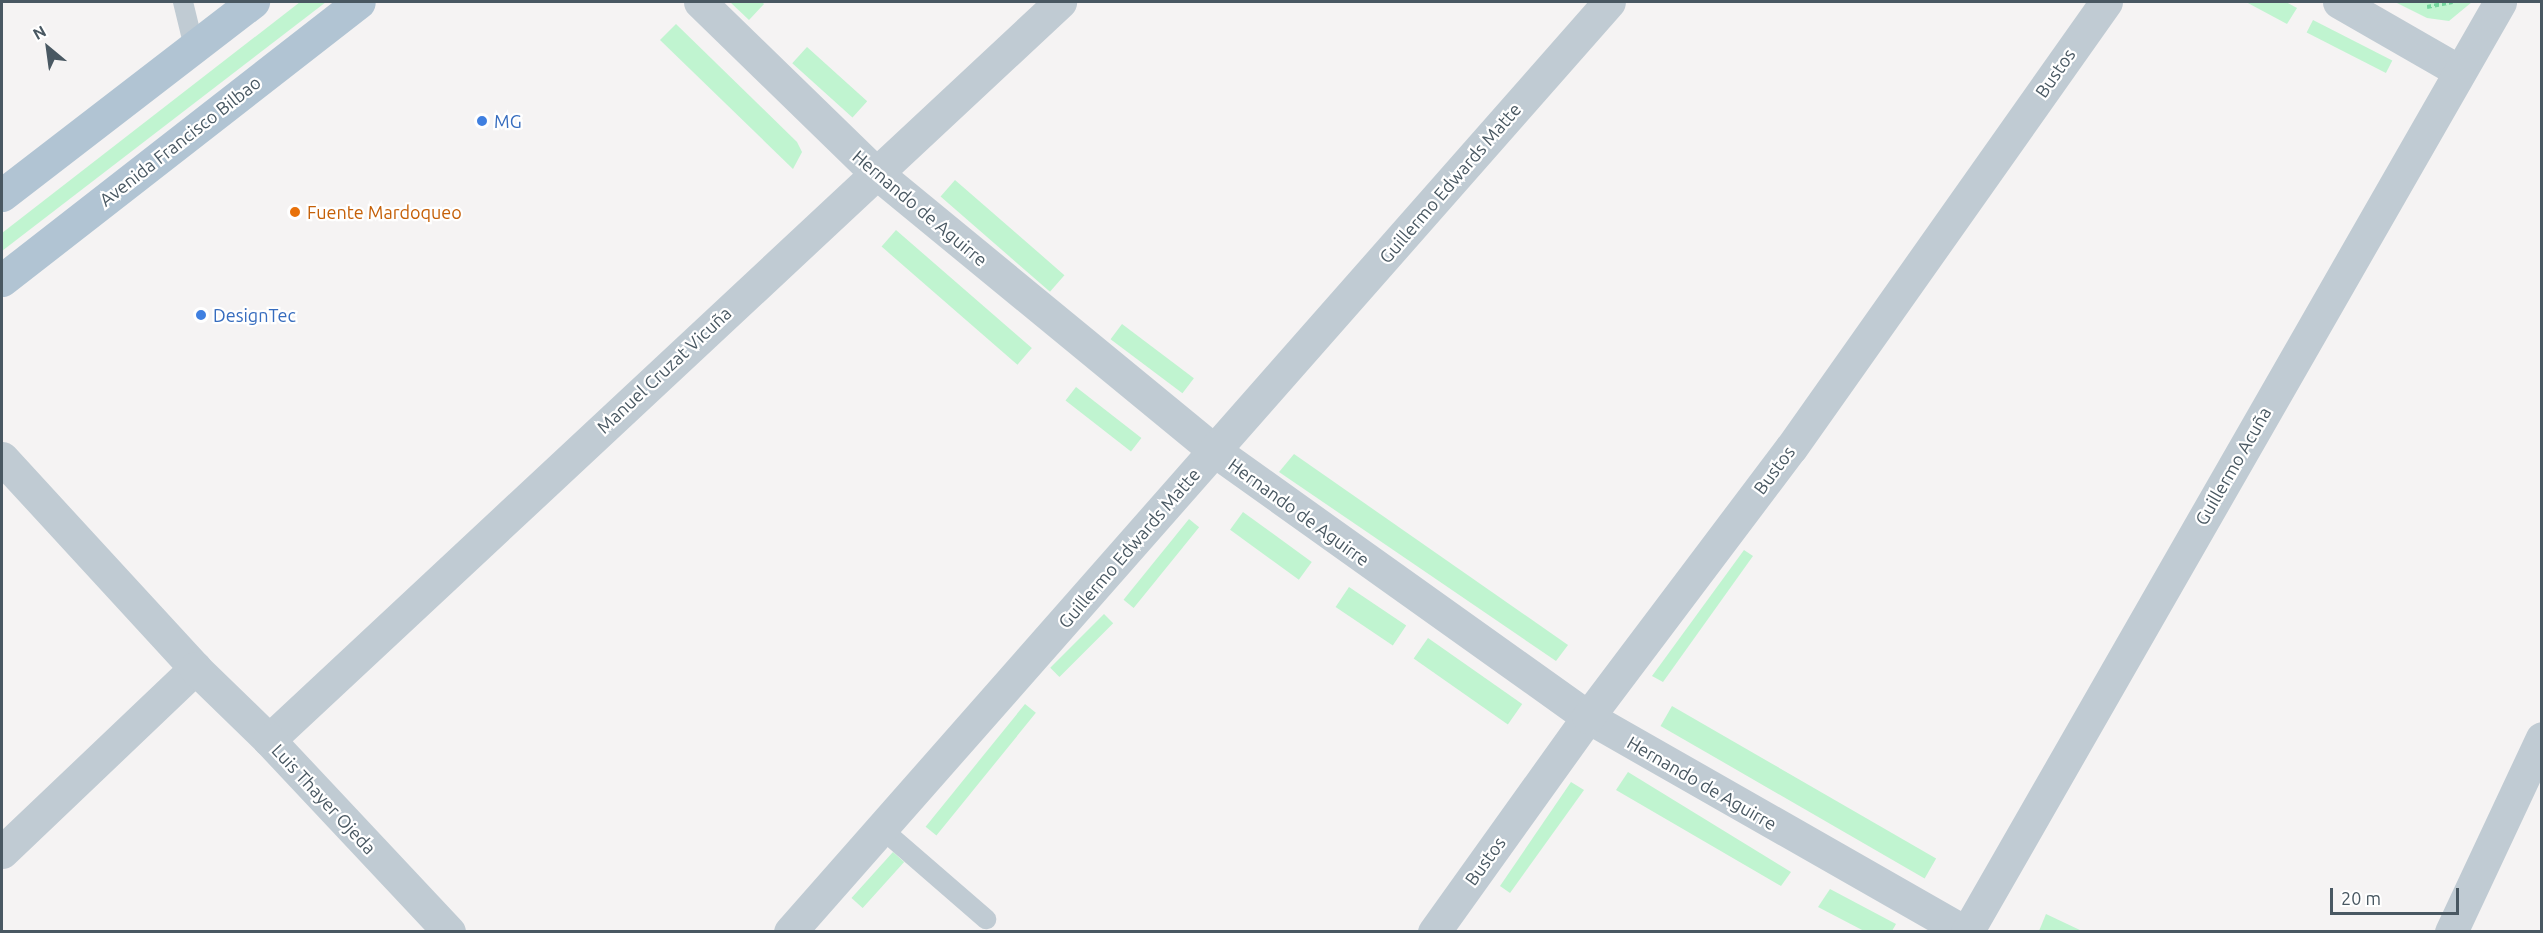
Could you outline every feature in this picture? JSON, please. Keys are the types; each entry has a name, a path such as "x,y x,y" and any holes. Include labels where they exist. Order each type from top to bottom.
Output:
{"main road":[{"path":"2,195 253,2"},
{"name":"Avenida Francisco Bilbao","path":"2,280 359,2"}],"street":[{"name":"Hernando de Aguirre","path":"700,2 874,171 1215,452 1588,717 1966,932"},
{"name":"Manuel Cruzat Vicuña","path":"269,740 874,171 1060,2"},
{"name":"Guillermo Edwards Matte","path":"790,932 1609,2"},
{"name":"Bustos","path":"1434,932 1588,717 1791,448 2106,2"},
{"path":"2339,2 2459,71"},
{"name":"Guillermo Acuña","path":"1966,932 2500,2"},
{"name":"Luis Thayer Ojeda","path":"2,458 195,668 269,740 449,932"},
{"path":"2,852 195,668"},
{"path":"2451,932 2541,738"}],"lane":[{"path":"183,2 194,47"},
{"path":"882,829 986,919"}],"path":[{"path":"2421,8 2453,2"}],"green space":[{"path":"300,2 326,2 2,251 2,233"},
{"path":"730,2 762,2 764,4 749,20"},
{"path":"2246,2 2286,2 2297,8 2287,24"},
{"path":"2395,2 2472,2 2449,21 2427,18"},
{"path":"2313,20 2392,60 2386,73 2307,32"},
{"path":"676,24 797,142 802,152 793,169 660,40"},
{"path":"807,47 867,101 852,118 792,63"},
{"path":"955,180 1064,275 1050,292 941,197"},
{"path":"896,230 1032,348 1017,365 882,247"},
{"path":"1122,324 1194,378 1182,393 1111,339"},
{"path":"1076,387 1141,438 1131,451 1066,400"},
{"path":"1294,454 1568,645 1556,661 1279,472"},
{"path":"1243,512 1312,562 1299,580 1230,530"},
{"path":"1189,519 1199,527 1134,608 1124,600"},
{"path":"1744,550 1753,556 1663,682 1652,676"},
{"path":"1349,587 1406,626 1393,645 1336,607"},
{"path":"1104,614 1113,623 1059,677 1050,668"},
{"path":"1428,638 1522,704 1508,724 1414,658"},
{"path":"1025,704 1036,713 936,836 926,827"},
{"path":"1672,706 1936,859 1925,878 1660,726"},
{"path":"1628,772 1791,872 1781,886 1616,790"},
{"path":"1571,782 1584,790 1510,893 1500,886"},
{"path":"893,852 904,862 863,908 852,898"},
{"path":"1830,889 1896,924 1892,931 1864,931 1818,907"},
{"path":"2046,914 2082,931 2039,931"}],"place":[{"name":"MG","path":"482,121"},
{"name":"Fuente Mardoqueo","path":"295,212"},
{"name":"DesignTec","path":"201,315"}]}
